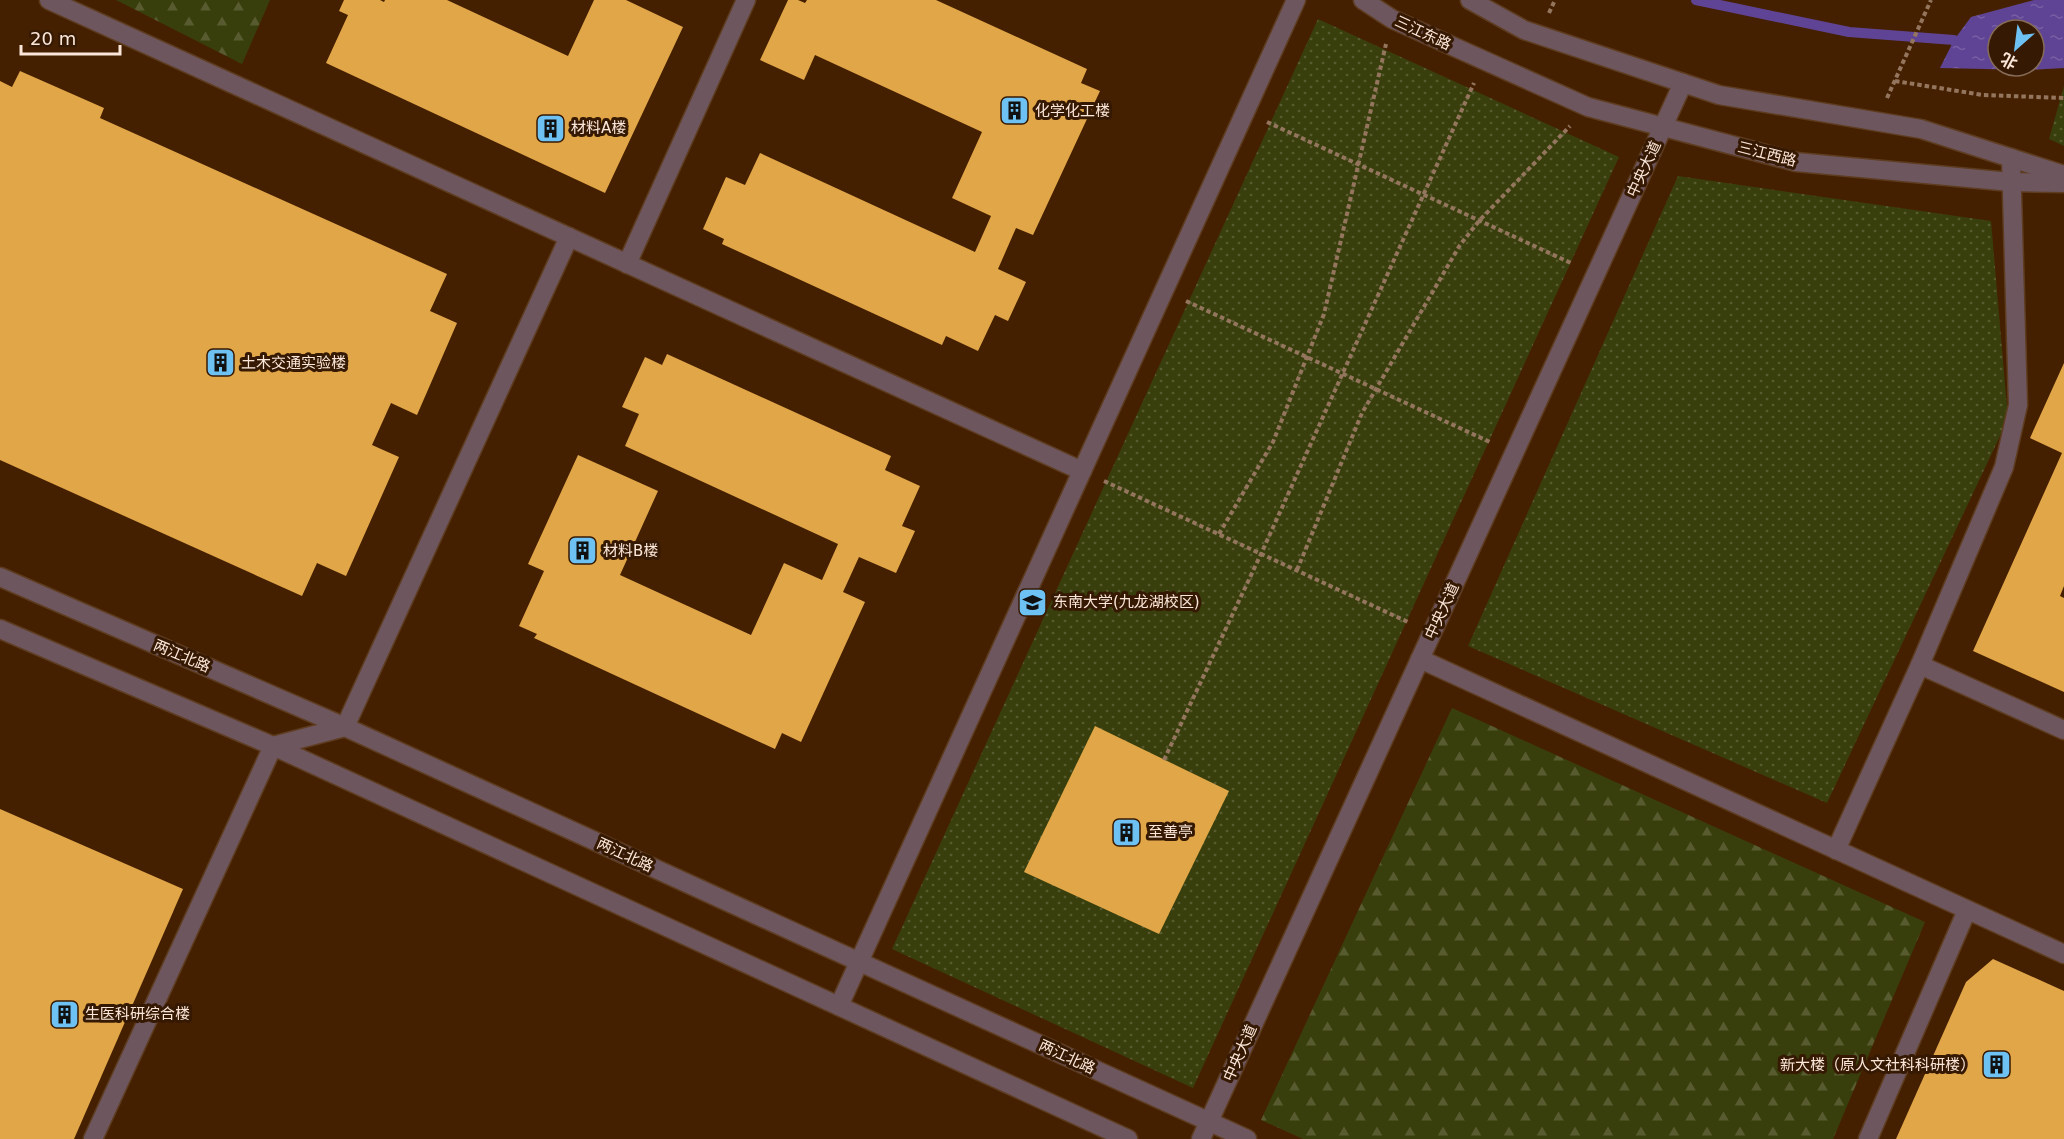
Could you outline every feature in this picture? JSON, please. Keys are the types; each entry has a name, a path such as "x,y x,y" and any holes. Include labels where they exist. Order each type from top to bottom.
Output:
{"street":[{"path":"50,0 1082,471"},
{"path":"627,264 746,0"},
{"path":"839,1006 1296,0"},
{"name":"三江东路","path":"1363,0 1392,19 1484,61"},
{"path":"1470,0 1524,30 1719,95 1922,129 2064,175"},
{"name":"三江西路","path":"1484,61 1588,106 1796,162 2011,182 2064,183"},
{"name":"中央大道","path":"1201,1139 1683,83"},
{"path":"1836,850 1920,665 2004,467 2018,405 2010,158"},
{"path":"273,746 345,727 569,237"},
{"name":"两江北路","path":"0,577 345,727 1247,1139"},
{"path":"0,629 273,746 1128,1139"},
{"path":"1420,659 2064,954"},
{"path":"1920,665 2064,730"},
{"path":"93,1139 273,746"},
{"path":"1868,1139 1967,910"}],"path":[{"path":"1877,122 1930,0"},
{"path":"1219,534 1273,442 1324,314 1392,19"},
{"path":"1164,760 1261,554 1484,61"},
{"path":"1895,81 1983,95 2064,98"},
{"path":"1297,570 1362,413 1460,245 1479,221 1588,106"},
{"path":"1244,112 1595,275"},
{"path":"1164,290 1514,453"},
{"path":"1082,471 1432,633"}],"green space":[{"path":"116,0 270,0 242,64"},
{"path":"1318,19 1619,157 1193,1088 892,949"},
{"path":"2064,86 2064,146 2049,139"},
{"path":"1678,176 1991,221 2008,419 1827,803 1468,646"},
{"path":"1452,708 1925,922 1833,1139 1303,1139 1261,1120"}],"water":[{"path":"2034,0 2064,0 2064,68 2046,69 2046,18 1986,18 1986,69 1940,68 1954,40 1971,17"}],"building":[{"name":"材料A楼","path":"344,0 384,2 385,0 447,0 568,56 594,0 626,0 683,27 605,193 326,63 348,15 339,11"},
{"path":"788,0 805,3 807,0 936,0 1087,69 1081,83 1100,91 1033,235 1016,228 998,269 1026,282 1008,321 995,315 978,351 946,336 942,345 722,244 724,239 703,229 726,177 745,185 760,153 975,252 991,216 952,198 982,132 815,55 804,80 760,60"},
{"name":"土木交通实验楼","path":"20,71 104,108 100,118 447,274 430,311 457,323 417,415 391,403 372,445 399,457 346,576 317,563 302,596 0,460 0,81 12,87"},
{"name":"材料B楼","path":"667,354 891,456 885,470 920,486 902,526 915,531 896,573 859,557 843,592 865,602 801,742 782,733 775,749 534,638 537,634 519,626 544,571 528,564 578,455 658,491 620,575 751,635 784,563 822,580 838,544 625,446 639,414 622,407 645,357 662,365"},
{"path":"2064,363 2064,586 2060,596 2064,598 2064,692 1973,651 2062,453 2030,438"},
{"name":"至善亭","path":"1095,726 1229,791 1159,934 1024,872"},
{"name":"生医科研综合楼","path":"0,809 183,889 74,1139 0,1139"},
{"name":"新大楼（原人文社科科研楼）","path":"1993,959 2064,991 2064,1139 1896,1139 1966,982"}],"waterway":[{"path":"1696,0 1849,32 1954,40"}],"place":[{"name":"化学化工楼","path":"1014,111"},
{"name":"材料A楼","path":"550,128"},
{"name":"土木交通实验楼","path":"220,363"},
{"name":"材料B楼","path":"582,551"},
{"name":"东南大学(九龙湖校区)","path":"1032,602"},
{"name":"至善亭","path":"1127,832"},
{"name":"生医科研综合楼","path":"64,1014"},
{"name":"新大楼（原人文社科科研楼）","path":"1996,1065"}]}
